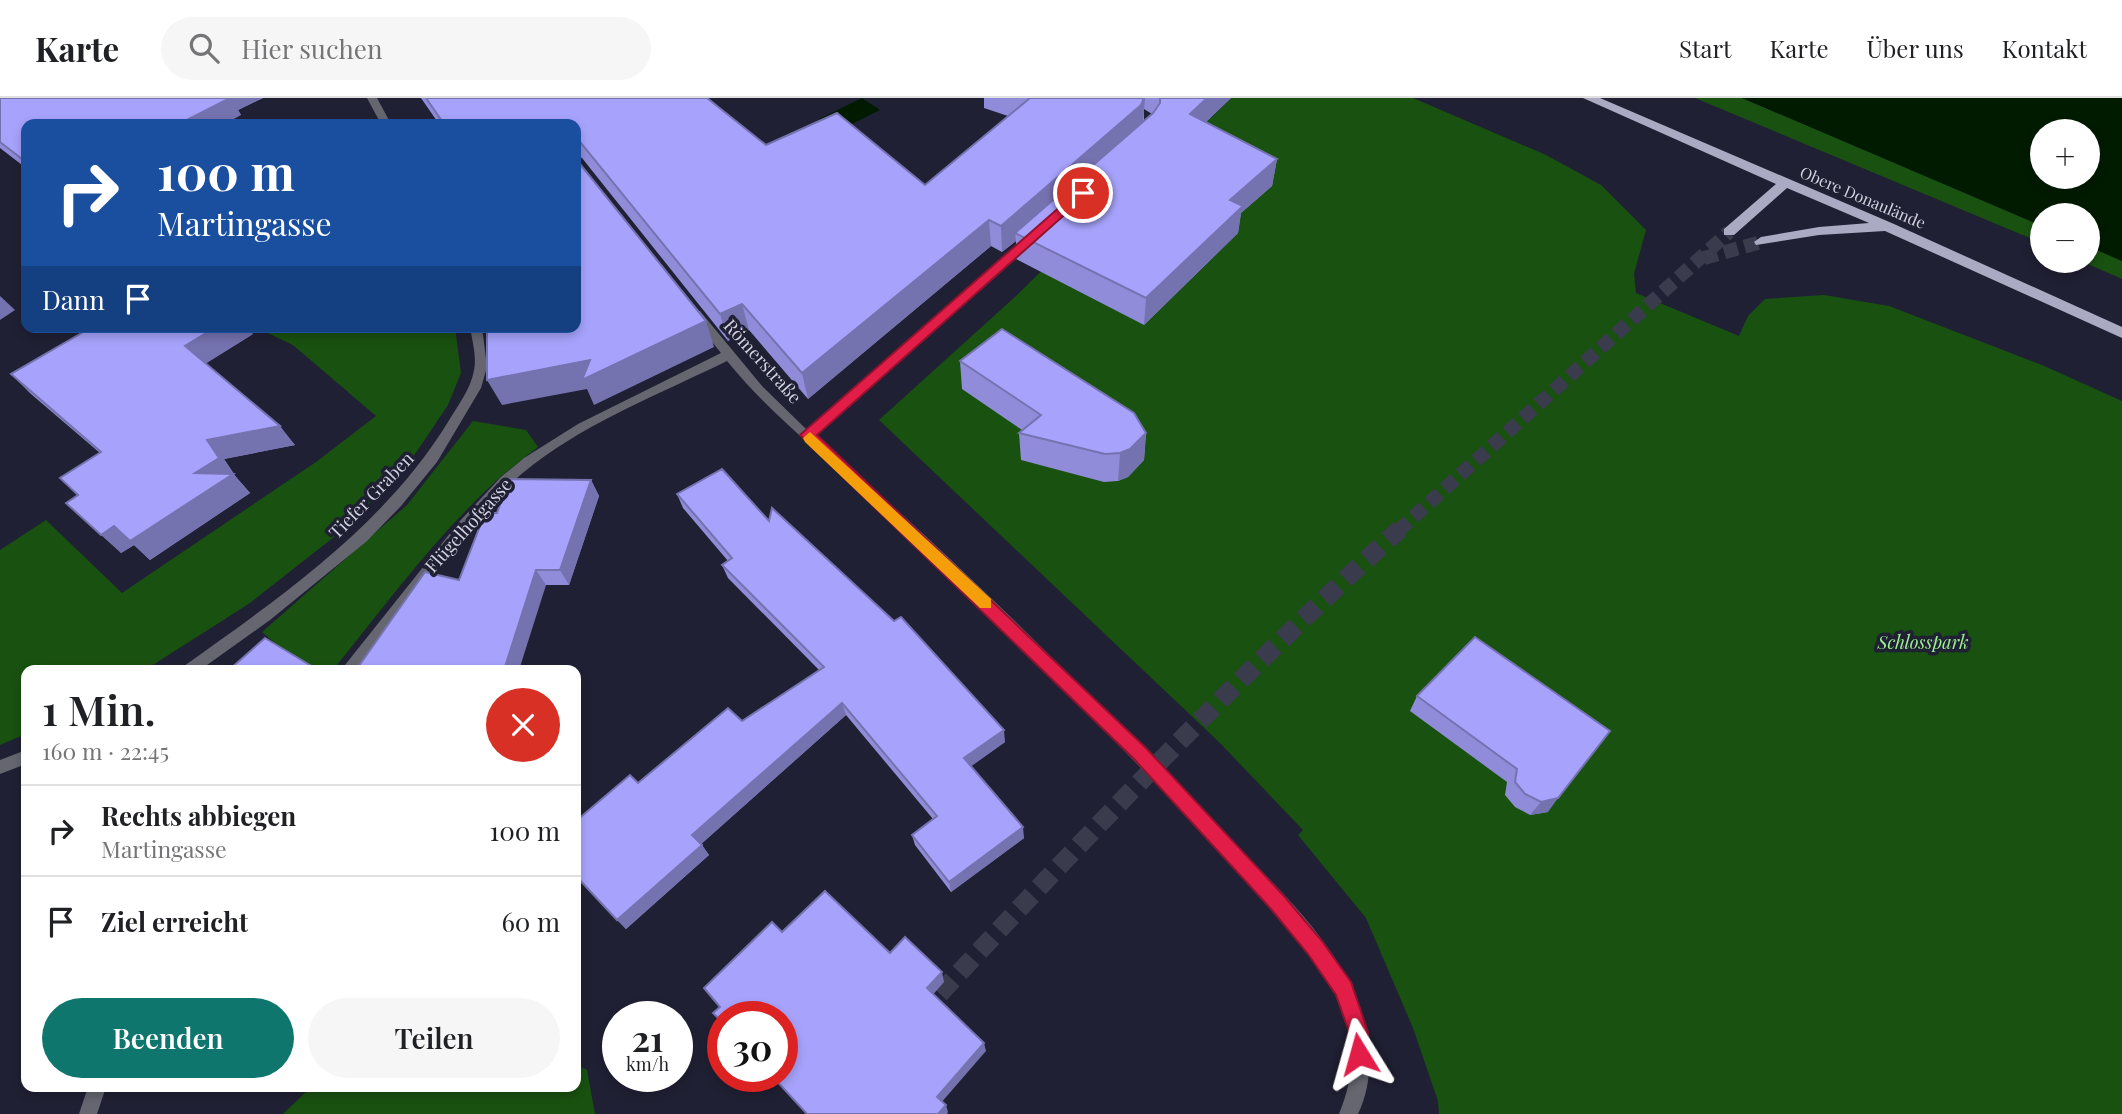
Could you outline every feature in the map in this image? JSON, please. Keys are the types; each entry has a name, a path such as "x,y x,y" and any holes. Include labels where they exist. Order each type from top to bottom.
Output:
{"main road":[{"name":"Obere Donaulände","path":"1589,98 1889,227 2122,333"},
{"path":"1729,232 1784,183"},
{"path":"1761,242 1836,229 1889,227"}],"street":[{"path":"372,98 383,119"},
{"path":"807,435 1042,230"},
{"name":"Römerstraße","path":"686,301 758,390 854,476 1139,752 1315,947 1344,989 1359,1032 1360,1077 1354,1105 1348,1114"},
{"name":"Tiefer Graben","path":"196,665 265,616 362,537 418,476 432,459 475,388 481,367 477,333"},
{"name":"Flügelhofgasse","path":"352,665 442,551 507,480 576,433 728,355"},
{"path":"0,768 21,759"},
{"path":"88,1114 95,1092"}],"green space":[{"name":"Schlosspark","path":"1231,98 1413,98 1546,155 1601,185 1646,230 1634,274 1636,293 1739,336 1748,316 1765,299 1824,295 1889,306 2042,365 2122,401 2122,1114 1439,1114 1438,1101 1413,1028 1366,918 1298,835 1303,830 1219,742 879,420 1016,296 1181,134 1212,117"},
{"path":"1695,98 1742,98 2030,221 2030,238"},
{"path":"2100,251 2122,261 2122,279 2100,269"},
{"path":"268,333 456,333 461,373 448,405 413,457 348,526 250,603 153,665 21,665 21,736 0,745 0,550 46,520 122,593 316,462 376,416 293,345"},
{"path":"473,421 526,430 538,447 480,496 454,523 337,665 308,665 286,652 262,632 407,505"},
{"path":"581,1067 587,1070 595,1114 283,1114 306,1092 581,1092"}],"shaded area":[{"path":"862,98 880,110 836,132 819,119"},
{"path":"1742,98 2122,98 2122,261 2100,251 2100,203 2030,203 2030,221"}],"building":[{"path":"0,98 230,98 189,119 21,119 21,158 0,142"},
{"path":"426,98 707,98 766,145 837,113 925,185 1030,98 1144,98 1141,105 1001,226 989,220 802,373 742,304 720,314 581,143 581,119 441,119"},
{"path":"1160,98 1207,98 1190,114 1277,159 1230,200 1243,206 1146,298 1015,233 1153,113 1160,103"},
{"path":"581,165 706,321 582,380 590,360 487,380 487,333 581,333"},
{"path":"1002,329 1134,413 1146,433 1130,449 1105,454 1019,433 1041,415 960,361"},
{"path":"82,333 206,333 185,346 280,426 207,440 219,458 195,473 233,474 130,541 114,526 101,535 66,503 78,495 60,478 101,452 11,374"},
{"path":"722,469 769,521 772,508 894,621 901,617 1004,730 964,758 1023,827 949,882 912,835 937,816 842,703 692,835 702,845 617,920 581,881 581,817 630,775 638,783 728,708 742,721 824,667 722,565 732,558 677,494"},
{"path":"509,479 591,480 560,570 536,570 506,665 360,665 425,572 459,580 485,513 497,513"},
{"path":"1475,637 1610,731 1558,798 1541,802 1525,794 1515,782 1517,769 1417,696"},
{"path":"265,638 310,665 235,665"},
{"path":"825,891 890,953 905,937 942,972 927,988 984,1043 937,1097 946,1105 938,1114 807,1114 787,1092 798,1092 798,1001 715,1001 704,988 772,922 782,932"}],"tunnel":[{"path":"1398,531 1729,232"},
{"path":"1704,258 1761,242"},
{"path":"920,1015 1095,828 1215,706 1400,529"}],"slow traffic":[{"path":"810,438 854,476 986,604"}],"route":[{"path":"1083,193 807,435 854,476 1139,752 1278,903 1315,947 1344,989 1359,1032 1359,1054"}]}
